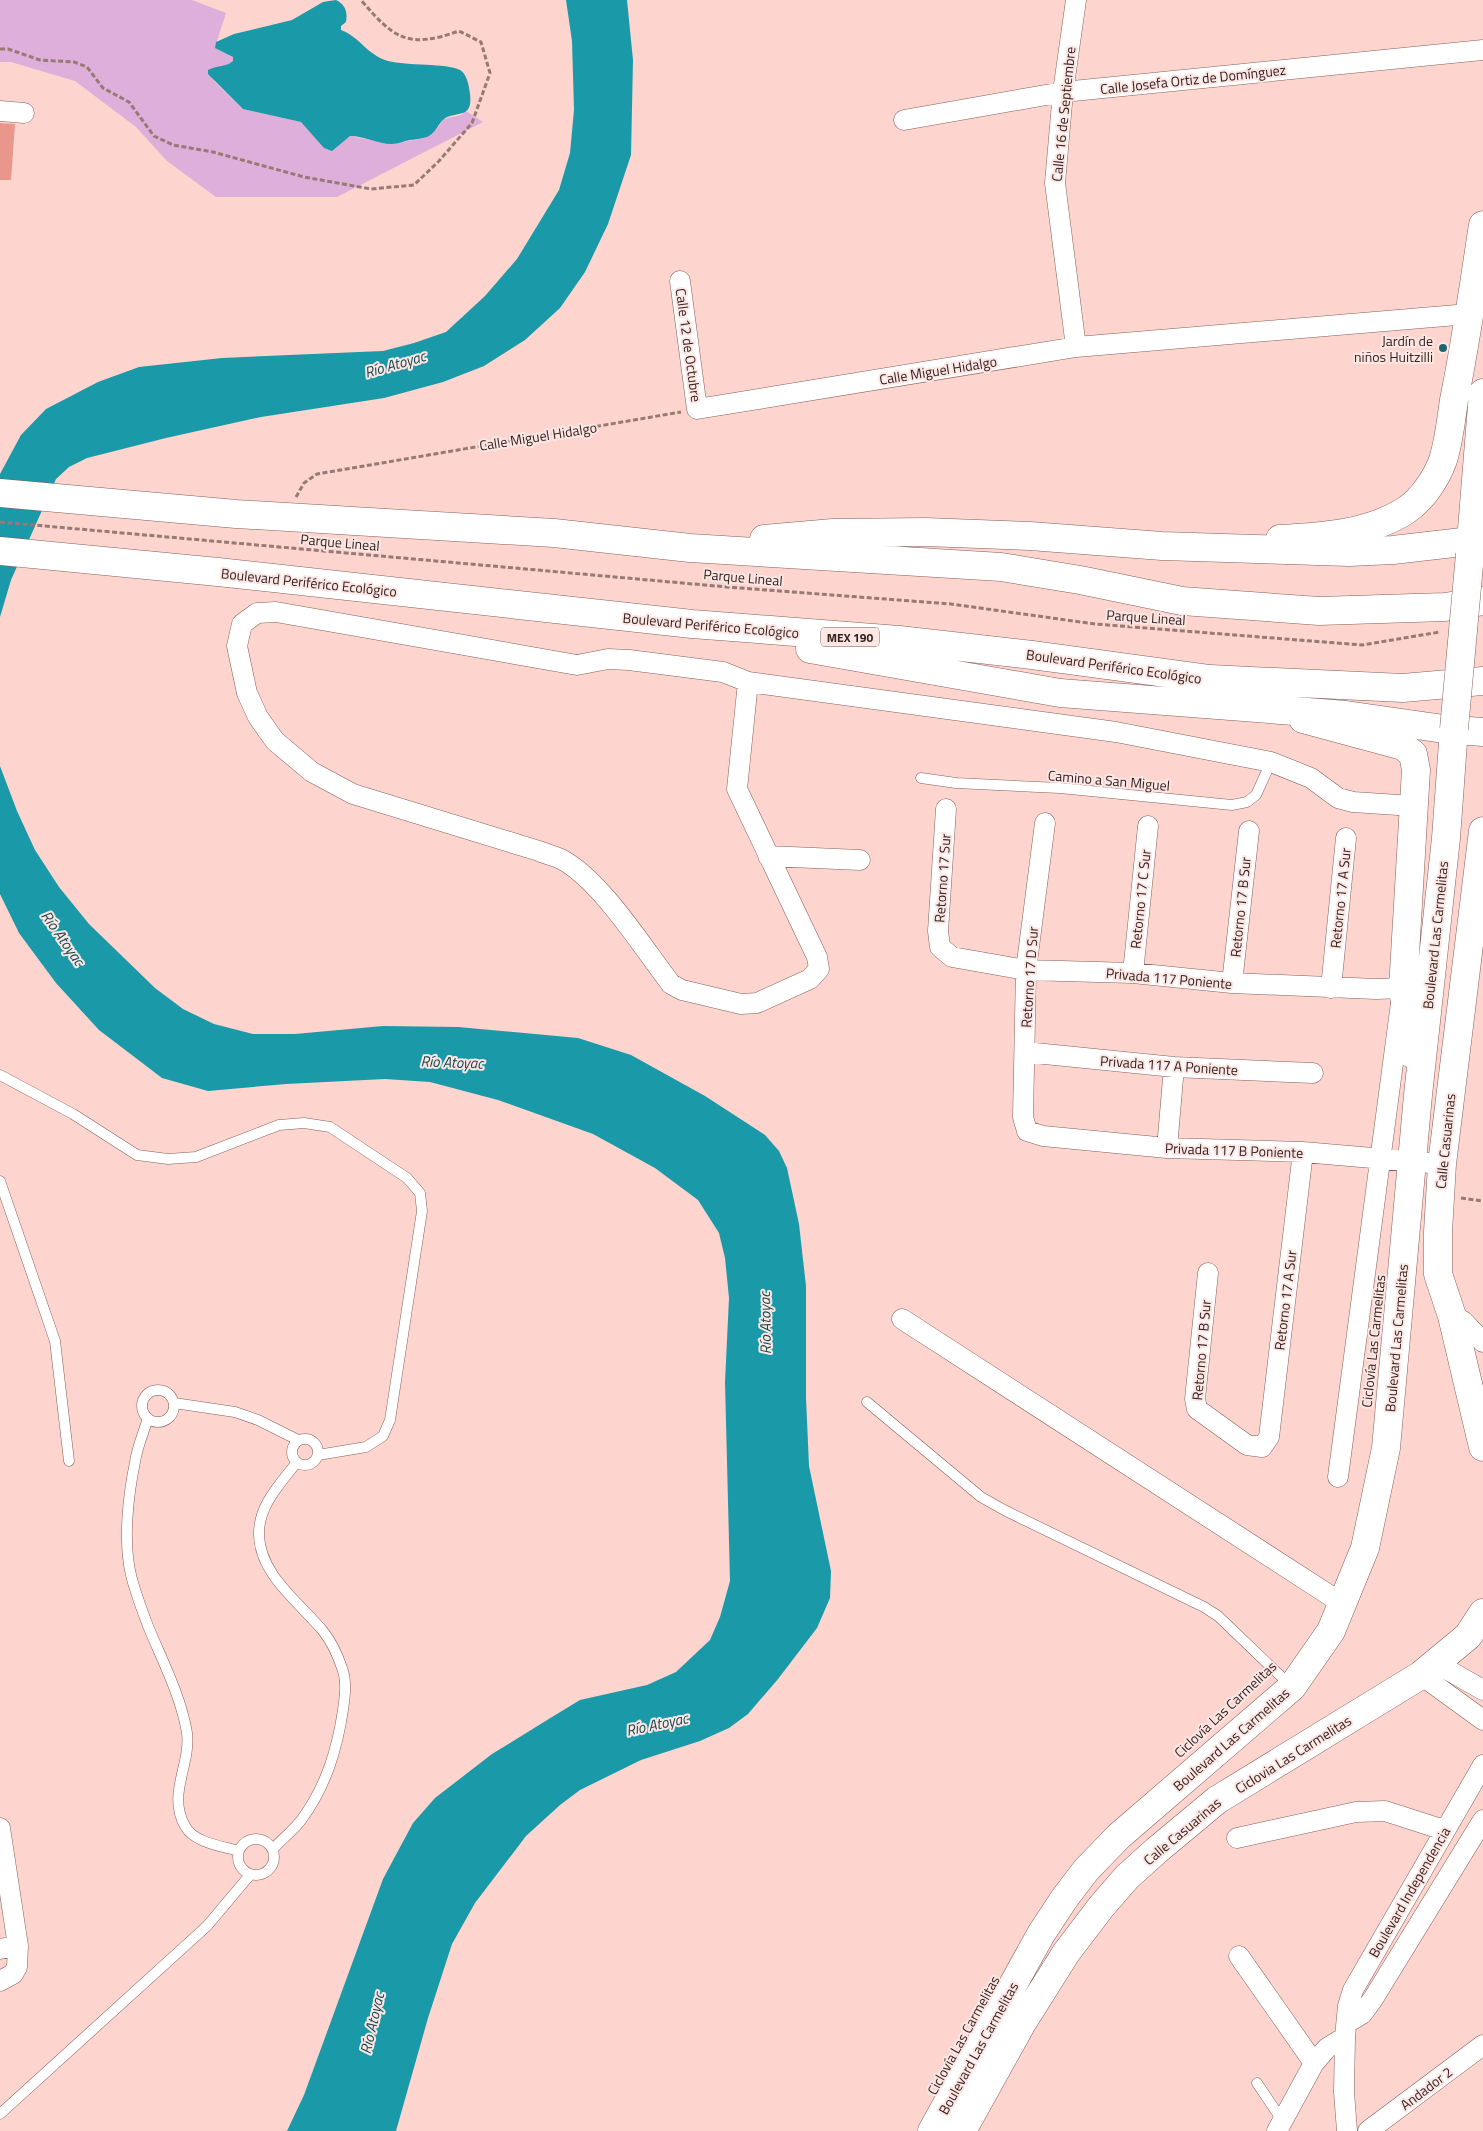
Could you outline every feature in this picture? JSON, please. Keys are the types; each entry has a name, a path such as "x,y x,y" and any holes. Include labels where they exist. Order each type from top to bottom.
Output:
{"main road":[{"path":"1162,546 1322,537 1358,530 1388,520 1406,510 1420,498 1433,480 1443,460 1483,225"},
{"name":"Boulevard Las Carmelitas","path":"932,2131 1041,1934 1064,1899 1086,1870 1119,1836 1292,1687 1331,1631 1365,1548 1386,1448 1418,1095 1446,838 1454,729 1474,546 1483,393"},
{"path":"0,493 236,514 554,533 690,548 1001,567 1080,580 1182,601 1319,611 1445,607 1483,601"},
{"path":"690,548 794,536 924,532 1030,536 1162,546 1349,552 1474,546"},
{"name":"Boulevard Periférico Ecológico","path":"0,551 218,572 692,624 899,640 1032,655 1210,679 1403,688 1483,680"},
{"path":"692,624 775,643 1060,692 1205,702 1273,710 1346,715 1483,732"},
{"path":"1273,710 1403,746 1413,754 1416,770 1403,988 1418,1095"},
{"name":"Calle Casuarinas","path":"1483,831 1439,1190 1438,1274 1452,1316 1483,1447"},
{"path":"1460,1009 1483,982"},
{"name":"Calle Casuarinas","path":"962,2131 1022,2023 1066,1953 1127,1877 1189,1822 1225,1795 1428,1669 1468,1636 1483,1612"},
{"path":"1182,1780 1171,1798 1171,1808 1179,1819 1189,1822"}],"street":[{"name":"Calle 16 de Septiembre","path":"1076,0 1063,92 1055,183 1076,347"},
{"name":"Calle Josefa Ortiz de Domínguez","path":"904,120 1063,92 1483,50"},
{"path":"0,111 24,114"},
{"name":"Calle 12 de Octubre","path":"680,281 697,409"},
{"name":"Calle Miguel Hidalgo","path":"697,409 1076,347 1469,314"},
{"path":"748,682 737,789 817,957 819,969 810,979 757,1003 740,1004 682,990 671,984 603,894 583,875 562,860 539,850 353,794 312,772 274,742 258,717 247,693 237,646 242,624 257,613 276,612 578,664 608,659 629,660 723,672 748,682 1116,732 1271,762 1311,778 1338,798 1353,802 1413,806"},
{"name":"Retorno 17 Sur","path":"940,947 938,931 946,809"},
{"name":"Retorno 17 D Sur","path":"1027,1131 1022,1116 1026,970 1045,823"},
{"name":"Retorno 17 C Sur","path":"1133,973 1148,826"},
{"name":"Retorno 17 B Sur","path":"1232,983 1249,832"},
{"name":"Retorno 17 A Sur","path":"1331,988 1346,838"},
{"path":"768,856 860,860"},
{"name":"Privada 117 Poniente","path":"940,947 952,957 1026,970 1133,973 1232,983 1331,988 1403,988"},
{"path":"1338,1477 1403,988"},
{"name":"Privada 117 A Poniente","path":"1025,1052 1174,1067 1313,1073"},
{"path":"1167,1148 1174,1067"},
{"name":"Privada 117 B Poniente","path":"1027,1131 1043,1136 1167,1148 1303,1152 1442,1164"},
{"name":"Retorno 17 A Sur","path":"1262,1446 1269,1437 1303,1152"},
{"name":"Retorno 17 B Sur","path":"1208,1274 1194,1399 1197,1409 1247,1445 1262,1446"},
{"path":"1452,1316 1463,1321 1483,1342"},
{"path":"902,1319 1343,1604"},
{"path":"1428,1669 1483,1690"},
{"path":"1428,1669 1483,1720"},
{"name":"Boulevard Independencia","path":"1347,2131 1344,2092 1346,2030 1348,2006 1352,1990 1483,1765"},
{"path":"1237,1838 1356,1812 1385,1812 1444,1830"},
{"name":"Boulevard Independencia","path":"1280,2126 1314,2063 1362,2014 1373,1999 1483,1822"},
{"path":"0,1828 9,1947 17,1967 6,1977"},
{"path":"1239,1956 1314,2063"},
{"name":"Andador 2","path":"1368,2131 1483,2045"}],"lane":[{"name":"Camino a San Miguel","path":"922,778 956,783 1060,788 1232,805 1247,802 1256,795 1271,762"},
{"path":"0,1075 73,1114 137,1154 168,1159 196,1157 279,1125 304,1123 330,1127 407,1178 420,1192 422,1211 390,1420 383,1436 366,1447 318,1455"},
{"path":"0,1181 55,1341 69,1461"},
{"path":"162,1390 172,1398 174,1404 170,1415 160,1421 148,1418 142,1408 146,1396 150,1392 162,1390"},
{"path":"867,1402 981,1497 1006,1512 1204,1607 1218,1616 1292,1687"},
{"path":"174,1404 235,1412 258,1420 298,1440 309,1438 317,1445 318,1455 314,1463 305,1466 296,1462 292,1455 293,1447 298,1440"},
{"path":"148,1418 135,1461 127,1531 131,1574 147,1624 171,1682 186,1733 187,1746 178,1786 177,1801 184,1823 196,1837 238,1851"},
{"path":"273,1849 302,1820 325,1781 337,1747 345,1691 343,1669 334,1650 324,1633 270,1572 263,1556 258,1535 261,1517 267,1502 296,1462"},
{"path":"248,1840 262,1840 273,1849 275,1856 270,1869 257,1876 250,1874 239,1865 238,1851 248,1840"},
{"path":"0,2114 207,1926 250,1874"},
{"path":"1257,2083 1280,2126"}],"path":[{"path":"0,49 8,49 40,60 74,62 87,67 103,88 129,102 154,136 173,145 214,152 304,177 371,189 414,185 439,161 472,123 490,73 481,42 459,31 440,38 418,41 391,32 361,0"},
{"name":"Calle Miguel Hidalgo","path":"292,517 296,494 304,483 317,474 697,409"},
{"name":"Parque Lineal","path":"0,522 717,586 951,604 1095,624 1362,644 1446,631"},
{"path":"1453,1196 1483,1201"}],"shaded area":[{"path":"0,0 192,0 226,13 215,47 233,57 233,61 222,68 211,68 214,81 243,109 301,122 328,150 350,136 393,144 424,138 436,130 444,119 461,115 466,111 483,122 337,197 216,197 167,161 136,127 75,81 11,62 0,62"}],"water":[{"path":"336,0 344,6 347,15 346,22 341,26 341,30 348,33 374,55 396,63 446,66 460,70 467,80 470,94 467,111 444,119 429,136 424,138 392,144 350,136 332,151 324,148 301,122 243,109 208,74 208,70 227,65 233,61 233,57 215,48 216,42 234,34 292,20 323,2"},
{"name":"Río Atoyac","path":"566,0 627,0 633,60 631,155 608,224 585,272 560,308 525,340 484,366 443,382 384,398 261,417 166,438 87,458 69,467 56,479 11,580 0,617 0,474 21,435 46,409 98,382 139,367 222,358 383,351 446,332 485,296 517,259 559,190 570,153 574,110 572,41"},
{"name":"Río Atoyac","path":"0,766 17,811 35,850 59,887 89,924 155,988 183,1009 214,1024 253,1034 295,1034 383,1026 458,1027 578,1038 631,1055 705,1096 765,1135 779,1151 787,1168 799,1224 806,1286 806,1398 809,1466 831,1571 830,1598 817,1628 748,1714 729,1728 700,1741 641,1760 580,1790 560,1805 526,1836 475,1903 452,1944 428,2018 396,2131 287,2131 304,2095 383,1879 413,1823 435,1798 492,1754 580,1700 647,1685 676,1672 710,1640 720,1617 730,1581 725,1382 729,1298 725,1258 719,1233 698,1200 655,1168 593,1134 498,1100 430,1082 385,1079 286,1084 208,1091 162,1078 99,1030 56,983 19,933 0,894"}],"building":[{"path":"0,123 15,124 11,180 0,180"}],"place":[{"name":"Jardín de niños Huitzilli","path":"1443,348"}]}
